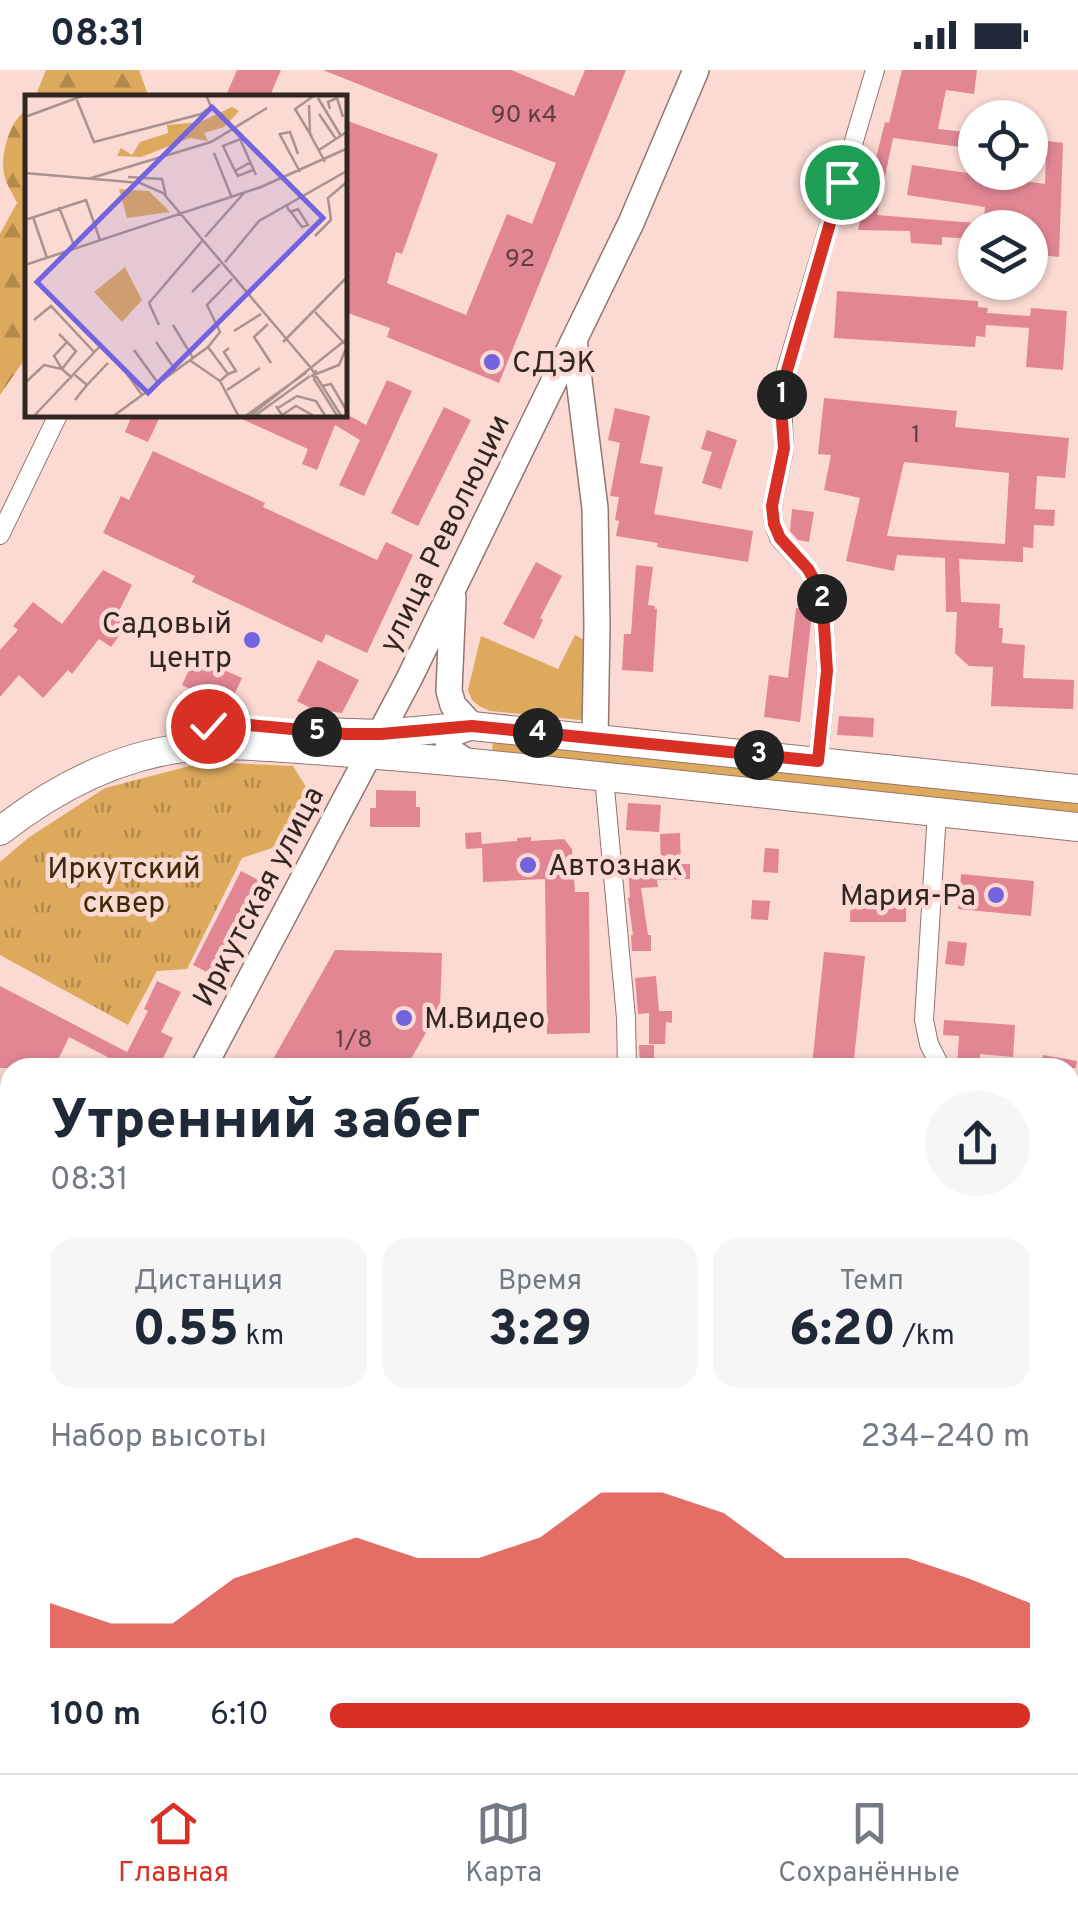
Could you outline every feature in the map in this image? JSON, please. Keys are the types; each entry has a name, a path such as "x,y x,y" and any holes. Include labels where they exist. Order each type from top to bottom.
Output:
{"main road":[{"name":"улица Революции","path":"375,744 630,223 696,70"},
{"path":"574,338 595,508 595,739"},
{"path":"453,588 449,691 453,705 472,726"},
{"path":"0,808 52,772 134,738 208,726 249,725 346,734 375,744 466,762 1078,827"},
{"path":"0,831 62,789 138,757 180,748 248,744 375,744 472,726 1078,789"},
{"path":"466,762 450,752 448,741 454,732 472,726"},
{"name":"Иркутская улица","path":"208,1058 375,744"}],"street":[{"path":"818,761 827,671 822,594 808,569 780,538 772,506 784,448 786,374 875,70"},
{"path":"0,535 57,418"},
{"path":"604,776 627,1058"},
{"path":"935,1058 924,1020 937,812"}],"green space":[{"path":"46,70 139,70 148,95 36,95"},
{"path":"25,112 25,359 0,395 0,234 17,203 3,166 11,129"},
{"path":"575,635 586,641 590,721 490,711 472,700 468,690 481,636 558,669"},
{"path":"493,739 1078,799 1078,814 492,754"},
{"name":"Иркутский сквер","path":"205,762 293,766 308,790 281,845 242,858 187,969 157,971 128,1025 0,955 0,862 28,838 105,788"}],"building":[{"path":"237,70 281,70 270,95 226,95"},
{"path":"323,70 511,70 574,96 585,70 626,70 499,383 387,337 390,328 348,313 348,121 438,154 402,254 396,252 387,283 466,315 507,214 532,224 556,163"},
{"path":"902,70 977,70 974,94 946,90 938,129 958,131 958,147 893,138 877,215 958,222 958,238 942,237 942,245 911,243 910,231 858,230 885,122 889,123"},
{"path":"1048,141 1063,143 1059,257 1048,256 1048,210 985,210 907,195 912,165 958,172 958,190 1048,190"},
{"path":"837,291 978,301 978,307 988,308 987,313 1030,316 1031,308 1067,311 1063,370 1026,367 1029,328 986,325 985,337 976,336 975,347 834,338"},
{"path":"387,380 412,391 364,496 339,485 360,440 335,425 317,470 302,464 308,449 240,418 348,415 366,425"},
{"path":"824,398 957,411 955,427 1069,438 1065,478 1037,476 1035,509 1055,510 1054,526 1034,525 1033,548 1023,547 1023,562 959,559 961,602 1000,604 1002,643 1025,645 1023,678 1074,680 1073,709 991,706 993,667 969,666 955,653 957,612 946,612 945,558 897,555 894,571 846,561 860,498 824,490 831,455 818,454","holes":["904,462 1009,473 1005,544 887,536"]},
{"path":"444,407 471,420 418,526 391,513"},
{"path":"615,408 650,416 640,463 663,467 654,514 753,531 748,562 616,536 619,497 610,496 620,443 608,440"},
{"path":"131,418 159,419 148,442 125,432"},
{"path":"707,430 737,440 721,489 702,483 712,452 701,449"},
{"path":"153,451 377,560 386,542 413,555 367,653 326,634 322,643 192,582 195,576 103,533 121,496 129,500"},
{"path":"792,509 814,512 809,542 798,540 790,531"},
{"path":"536,562 562,576 540,618 543,620 534,639 503,624"},
{"path":"636,565 653,567 648,605 657,609 653,672 622,670 624,634 631,634"},
{"path":"103,570 132,585 119,611 123,614 119,636 111,647 99,639 72,674 68,670 43,698 19,675 0,697 0,650 18,630 13,626 33,602 62,624"},
{"path":"796,608 810,609 811,622 800,722 764,717 769,675 788,678"},
{"path":"195,657 242,678 229,706 182,685"},
{"path":"318,660 359,680 342,713 312,709 297,701"},
{"path":"839,716 874,718 873,737 837,735"},
{"path":"376,790 416,791 420,827 370,827 370,808 376,808"},
{"path":"628,803 661,805 659,832 626,830"},
{"path":"481,832 482,847 531,837 531,841 564,839 572,849 575,892 589,892 590,1033 547,1034 545,879 483,882 482,848 466,849 465,833"},
{"path":"680,833 681,864 690,864 690,879 657,880 658,887 641,888 651,951 632,951 628,864 661,863 660,834"},
{"path":"765,848 779,849 778,873 763,872"},
{"path":"241,871 266,884 219,978 193,965"},
{"name":"Мария-Ра","path":"961,874 1034,881 1031,916 958,909"},
{"path":"851,886 906,886 906,922 850,922"},
{"path":"752,900 770,901 768,920 751,919"},
{"path":"948,941 967,943 964,966 945,964"},
{"path":"335,950 442,953 440,1008 412,1058 274,1058"},
{"path":"824,952 865,956 854,1058 813,1058"},
{"path":"656,976 659,1011 672,1011 672,1023 666,1022 665,1044 649,1044 649,1013 638,1014 635,978"},
{"path":"157,981 181,992 161,1032 173,1038 163,1058 109,1058 69,1037 59,1058 0,1058 0,986 127,1052 148,1011 144,1009"},
{"path":"944,1020 1015,1025 1013,1057 980,1054 980,1058 958,1058 959,1036 943,1035"},
{"path":"639,1045 654,1045 654,1058 640,1058"}],"place":[{"name":"СДЭК","path":"492,362"},
{"name":"Садовый центр","path":"252,640"},
{"name":"Автознак","path":"528,865"},
{"name":"Мария-Ра","path":"996,895"},
{"name":"М.Видео","path":"404,1018"}],"route":[{"path":"208,726 381,734 472,726 818,761 827,671 822,594 808,569 780,538 772,506 784,448 782,396 786,374 842,182"}]}
